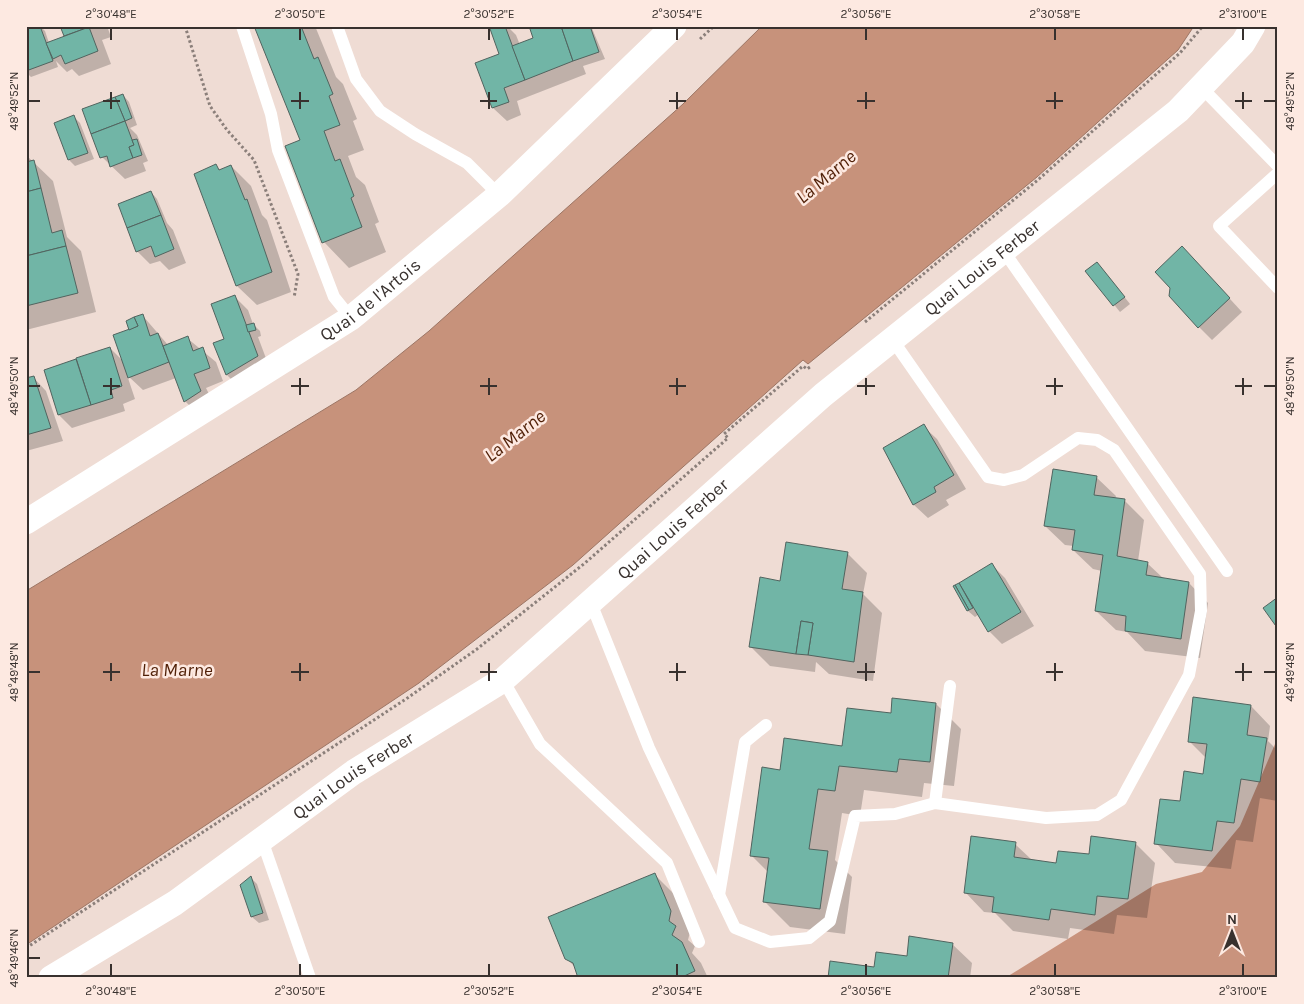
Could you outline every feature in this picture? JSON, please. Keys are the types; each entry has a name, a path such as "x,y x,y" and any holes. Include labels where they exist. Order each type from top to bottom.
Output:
{"street":[{"name":"Quai de l'Artois","path":"26,522 351,318 499,195 674,26"},
{"name":"Quai Louis Ferber","path":"51,978 175,903 354,772 503,680 823,395 1178,111 1243,43 1253,26"}],"lane":[{"path":"242,26 271,114 278,150 334,297 351,318"},
{"path":"337,26 356,79 380,111 414,134 467,163 499,195"},
{"path":"1201,87 1278,166"},
{"path":"1278,173 1219,226 1278,288"},
{"path":"1003,250 1228,571"},
{"path":"591,603 649,748 735,928 770,942 810,938 830,921 855,816 895,814 935,803 1046,818 1097,815 1121,800 1189,675 1201,611 1200,574 1114,450 1097,440 1078,438 1023,475 1004,480 988,477 892,339"},
{"path":"503,680 540,744 667,863 699,942"},
{"path":"935,803 950,686"},
{"path":"720,895 745,742 766,725"},
{"path":"262,840 310,978"}],"path":[{"path":"185,26 210,106 227,130 254,160 298,274 294,298"},
{"path":"859,327 1039,179 1180,53 1203,26"},
{"path":"26,948 406,699 477,650 585,562 728,438 724,434 803,366 807,369 814,363"}],"shaded area":[{"path":"1278,737 1278,978 1005,978 1156,884 1202,872 1240,826"}],"water":[{"name":"La Marne","path":"762,26 1194,26 1178,50 1037,177 808,364 803,360 573,565 419,683 26,945 26,591 356,390 429,331 683,104"}],"building":[{"path":"40,26 53,61 26,71 26,57 28,56 26,27"},
{"path":"60,26 92,26 64,36"},
{"path":"254,26 301,26 314,59 318,57 333,94 329,96 340,125 324,131 335,161 340,159 354,196 351,198 362,227 322,243 285,146 300,140"},
{"path":"489,26 505,26 525,80 504,88 509,102 492,108 475,63 499,54"},
{"path":"529,26 561,26 573,61 525,80 512,46 533,38"},
{"path":"570,26 590,26 599,52 573,61 562,29"},
{"path":"89,27 98,51 65,64 61,55 53,59 46,43"},
{"path":"123,94 132,118 125,121 115,97"},
{"path":"115,97 125,121 91,134 82,109"},
{"path":"74,115 88,153 68,160 54,123"},
{"path":"125,121 134,145 129,147 133,158 110,167 107,156 100,158 91,134"},
{"path":"137,139 142,155 133,158 129,147 134,145 132,140"},
{"path":"34,160 41,188 26,192 26,162"},
{"path":"216,164 219,170 231,165 245,200 247,199 272,272 236,286 194,174"},
{"path":"41,188 52,233 62,230 66,246 26,256 26,192"},
{"path":"151,191 161,215 127,228 118,204"},
{"path":"161,215 174,249 155,257 151,246 136,252 127,228"},
{"path":"66,246 78,293 26,306 26,256"},
{"path":"1182,246 1230,298 1198,328 1169,296 1170,288 1155,272"},
{"path":"1097,262 1125,297 1113,306 1085,271"},
{"path":"235,295 258,356 226,375 213,343 224,339 211,304"},
{"path":"143,314 150,336 158,333 169,362 128,378 113,335 138,326 134,317"},
{"path":"134,317 138,326 129,330 126,321"},
{"path":"254,323 256,330 248,332 246,325"},
{"path":"188,336 193,351 203,347 210,368 194,374 201,391 184,402 163,346"},
{"path":"110,347 122,386 111,390 113,398 91,405 76,358"},
{"path":"76,359 91,405 58,415 44,370"},
{"path":"34,376 51,428 26,435 26,378"},
{"path":"924,424 954,475 934,487 936,492 913,505 883,448"},
{"path":"1053,469 1097,476 1094,495 1125,499 1117,556 1148,562 1146,575 1189,582 1181,639 1125,631 1126,616 1095,611 1103,555 1072,550 1075,530 1044,526"},
{"path":"786,542 848,552 842,589 863,592 854,662 808,655 813,623 801,621 796,654 749,647 760,577 780,581"},
{"path":"992,563 1021,612 988,632 959,583"},
{"path":"959,583 973,608 969,610 955,585"},
{"path":"955,585 969,610 967,611 953,586"},
{"path":"1278,597 1278,629 1263,608"},
{"path":"801,621 813,623 808,655 796,654"},
{"path":"1193,697 1251,705 1247,735 1267,738 1260,782 1241,779 1234,823 1217,821 1212,851 1154,844 1160,799 1180,801 1184,771 1203,774 1207,744 1188,742"},
{"path":"892,698 936,703 930,762 899,759 897,772 839,766 835,791 818,789 809,849 828,851 820,909 763,902 769,858 750,856 762,767 780,770 784,738 842,746 847,708 891,713"},
{"path":"971,836 1016,842 1014,857 1056,863 1058,851 1089,854 1091,836 1136,842 1128,899 1097,896 1095,915 1051,909 1049,920 992,912 994,897 964,893"},
{"path":"655,873 671,911 669,921 676,926 672,935 682,942 695,971 680,978 578,978 573,963 565,959 548,917"},
{"path":"251,876 263,913 251,917 240,885"},
{"path":"909,936 953,943 948,978 828,978 830,961 874,967 876,952 907,956"}]}
